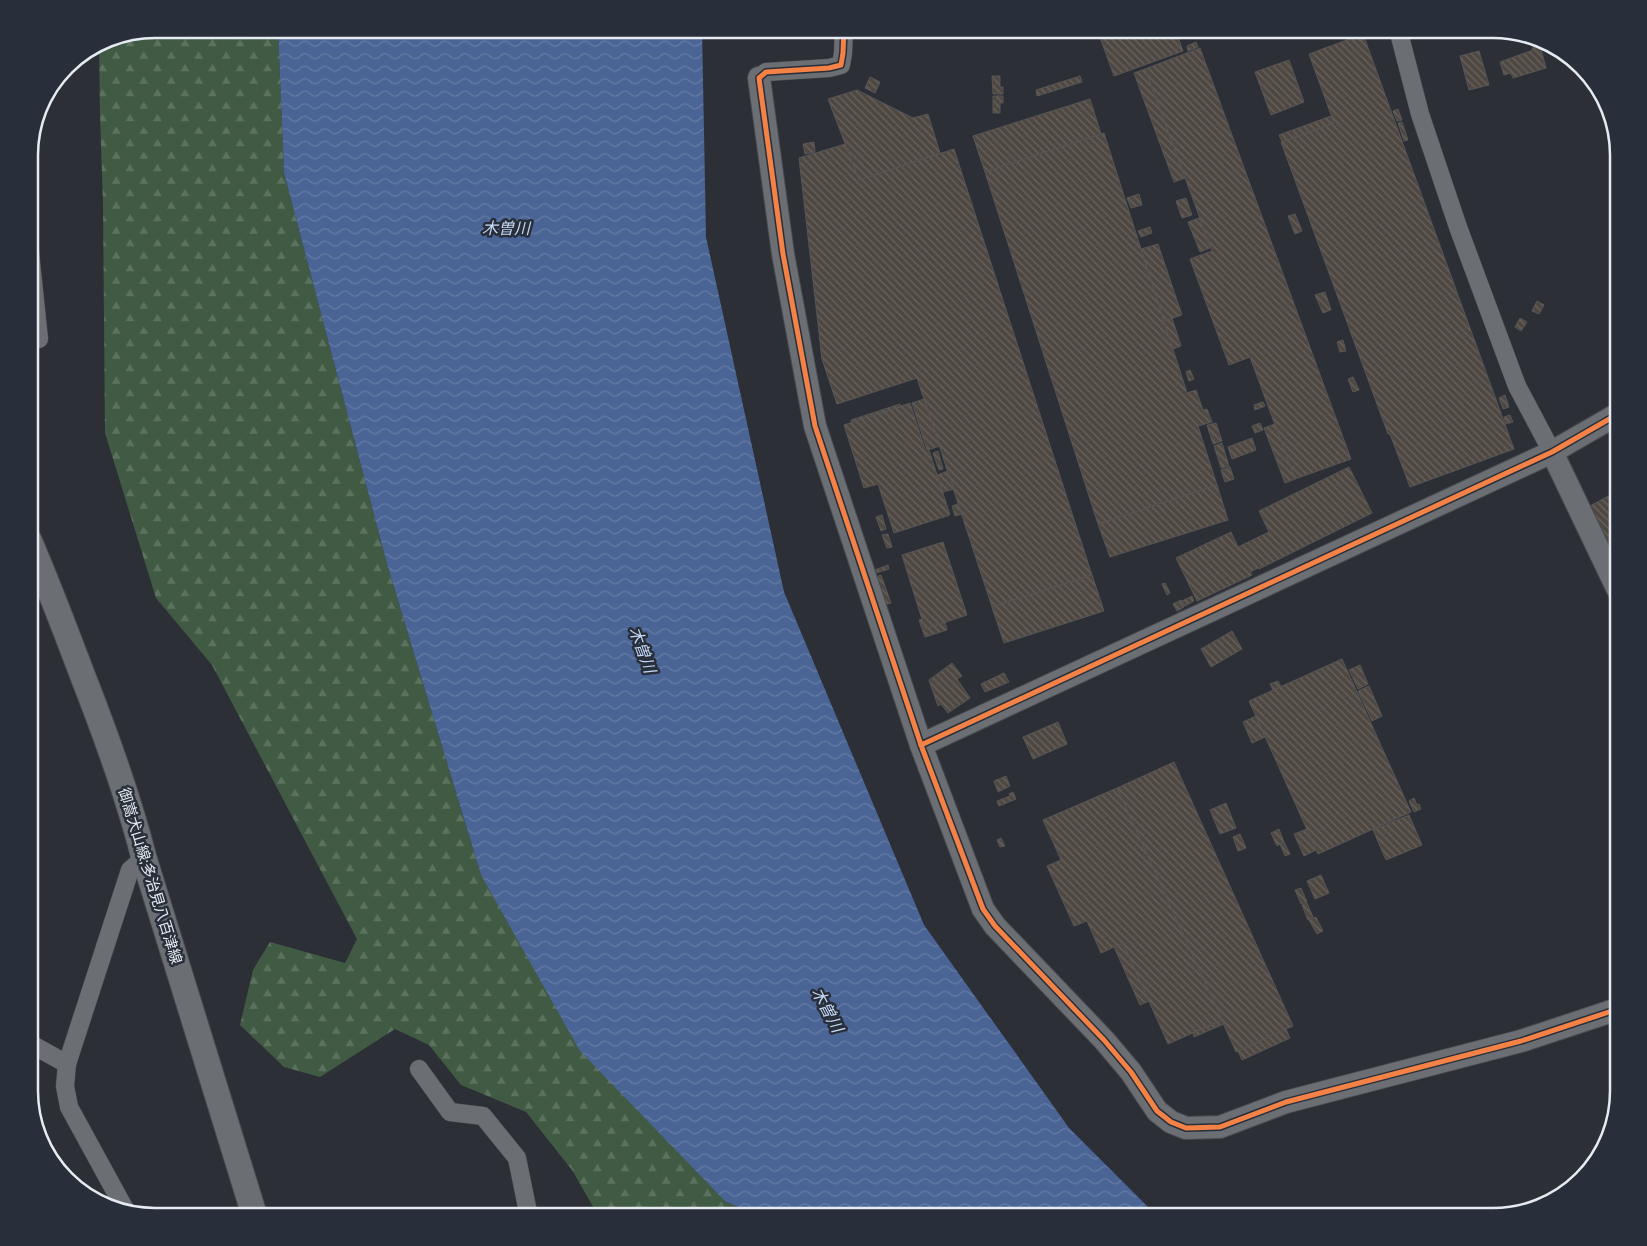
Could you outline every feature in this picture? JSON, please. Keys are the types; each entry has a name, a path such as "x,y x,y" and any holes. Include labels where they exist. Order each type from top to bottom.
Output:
{"main road":[{"name":"御嵩犬山線;多治見八百津線","path":"38,560 108,740 252,1208"}],"street":[{"path":"844,38 841,65 829,68 766,72 759,78 783,254 815,426 922,746 983,909 995,926 1104,1040 1131,1072 1157,1111 1171,1122 1186,1128 1220,1127 1286,1102 1521,1041 1610,1012"},
{"path":"1400,38 1420,114 1458,227 1517,386 1552,452 1610,573"},
{"path":"922,746 1552,452 1610,419"},
{"path":"122,1203 69,1107 65,1086 67,1064 130,870 144,858"},
{"path":"38,1048 67,1064"},
{"path":"419,1069 450,1112 483,1116 517,1158 527,1208"}],"green space":[{"path":"155,38 278,38 284,173 387,564 481,875 726,1202 741,1208 594,1208 572,1170 526,1112 461,1085 429,1045 395,1029 320,1077 284,1067 240,1025 253,970 270,942 345,963 357,939 212,665 156,598 105,433 103,204 99,51 110,46 124,41"}],"water":[{"name":"木曽川","path":"278,38 702,38 706,237 784,592 924,925 1069,1128 1149,1208 741,1208 726,1202 580,1051 481,875 387,564 284,173"}],"building":[{"path":"1100,38 1178,38 1183,51 1114,76"},
{"path":"1352,38 1364,38 1514,449 1410,487 1390,434 1388,434 1281,142 1334,123 1309,54"},
{"path":"1196,42 1198,47 1188,51 1187,46"},
{"path":"1200,48 1351,459 1295,479 1250,357 1229,365 1190,259 1212,251 1145,69"},
{"path":"1532,48 1541,49 1546,68 1513,78 1511,73 1504,75 1500,62 1533,50"},
{"path":"1479,51 1489,85 1469,90 1460,56"},
{"path":"1289,60 1304,102 1271,115 1255,72"},
{"path":"1145,69 1185,178 1174,182 1134,73"},
{"path":"992,76 1000,76 1000,87 1003,87 1003,94 993,94"},
{"path":"1080,76 1082,82 1037,96 1036,90"},
{"path":"870,77 880,82 875,93 865,88"},
{"path":"857,90 913,118 928,114 940,153 859,180 828,99"},
{"path":"993,96 1003,96 1003,103 1000,103 1000,113 993,113"},
{"path":"1090,99 1101,134 985,172 973,136"},
{"path":"1398,109 1402,120 1397,121 1393,111"},
{"path":"1331,116 1334,123 1282,142 1279,135"},
{"path":"1402,122 1408,140 1404,141 1398,123"},
{"path":"1104,133 1187,393 1196,390 1203,410 1207,409 1212,422 1198,426 1217,485 1098,524 985,172"},
{"path":"814,142 815,152 805,154 803,144"},
{"path":"845,144 859,180 954,149 1092,575 992,607 917,378 837,404 822,359 799,158"},
{"path":"1139,194 1142,205 1131,208 1127,198"},
{"path":"1186,198 1192,215 1182,218 1176,201"},
{"path":"1295,214 1302,231 1295,234 1288,216"},
{"path":"1199,218 1210,248 1200,252 1188,222"},
{"path":"1150,227 1152,233 1141,237 1138,231"},
{"path":"1158,244 1182,315 1164,321 1141,249"},
{"path":"1325,292 1331,310 1323,313 1315,295"},
{"path":"1537,301 1544,305 1539,314 1532,311"},
{"path":"1172,318 1181,346 1173,349 1164,321"},
{"path":"1520,318 1527,322 1521,331 1515,327"},
{"path":"1343,340 1346,351 1340,352 1337,342"},
{"path":"1190,370 1194,379 1189,381 1186,372"},
{"path":"1353,377 1359,390 1353,392 1348,379"},
{"path":"1505,395 1509,407 1503,409 1499,398"},
{"path":"924,399 940,446 927,450 912,403"},
{"path":"1263,402 1265,406 1255,410 1254,405"},
{"path":"910,403 926,452 929,450 950,515 894,533 878,484 864,488 844,425"},
{"path":"900,404 900,407 852,422 851,420"},
{"path":"1510,415 1513,422 1506,424 1504,417"},
{"path":"1216,423 1222,441 1213,444 1207,425"},
{"path":"1260,423 1263,430 1255,433 1252,426"},
{"path":"1275,424 1295,479 1285,483 1264,428"},
{"path":"1252,438 1256,450 1232,459 1228,447"},
{"path":"1222,443 1229,466 1221,468 1214,446"},
{"path":"938,451 943,469 939,470 933,453"},
{"path":"1230,467 1234,479 1225,482 1221,470"},
{"path":"1349,467 1372,513 1250,572 1252,575 1197,601 1176,558 1231,532 1238,547 1269,532 1259,511"},
{"path":"948,471 954,489 943,492 937,475"},
{"path":"1217,485 1228,520 1110,557 1098,524"},
{"path":"1610,495 1610,552 1588,507"},
{"path":"958,504 962,514 955,516 952,506"},
{"path":"882,515 886,529 881,531 876,517"},
{"path":"888,534 892,547 887,548 882,535"},
{"path":"943,542 967,615 925,629 902,555"},
{"path":"888,565 889,569 876,573 875,570"},
{"path":"881,575 891,603 885,605 876,577"},
{"path":"1092,575 1104,611 1004,643 992,607"},
{"path":"1165,583 1170,593 1167,595 1162,584"},
{"path":"1192,596 1194,601 1185,606 1182,601"},
{"path":"1181,600 1184,607 1177,611 1173,604"},
{"path":"922,619 925,629 945,622 947,630 925,637 919,620"},
{"path":"1232,631 1242,649 1211,667 1201,649"},
{"path":"1342,659 1411,812 1318,854 1249,701"},
{"path":"952,663 962,676 957,679 970,698 948,713 941,704 938,706 929,680"},
{"path":"1360,665 1368,684 1358,689 1349,670"},
{"path":"1004,673 1009,682 985,692 981,684"},
{"path":"1278,681 1281,687 1273,690 1270,684"},
{"path":"1369,686 1382,716 1372,721 1358,691"},
{"path":"1256,716 1265,737 1252,743 1243,722"},
{"path":"1058,722 1067,744 1033,759 1023,737"},
{"path":"1174,762 1293,1026 1236,1052 1117,788"},
{"path":"1006,776 1010,786 998,792 994,781"},
{"path":"1117,788 1222,1020 1168,1044 1123,943 1101,953 1087,921 1074,926 1047,866 1061,860 1043,820"},
{"path":"1013,792 1016,799 999,806 997,801 1010,796 1009,794"},
{"path":"1414,798 1421,809 1414,812 1409,801"},
{"path":"1226,803 1236,828 1220,834 1210,810"},
{"path":"1409,815 1422,845 1386,860 1373,830"},
{"path":"1279,829 1284,842 1277,846 1271,833"},
{"path":"1307,829 1316,850 1304,856 1294,834"},
{"path":"1240,834 1246,848 1238,851 1233,837"},
{"path":"1001,838 1005,846 1000,847 997,840"},
{"path":"1284,842 1290,854 1285,856 1280,844"},
{"path":"1321,875 1329,893 1315,899 1307,881"},
{"path":"1301,888 1307,902 1301,904 1295,890"},
{"path":"1307,903 1313,917 1308,920 1302,905"},
{"path":"1316,917 1323,931 1317,934 1309,920"},
{"path":"1123,943 1149,1001 1140,1005 1114,947"},
{"path":"1222,1020 1224,1024 1194,1037 1193,1033"},
{"path":"1286,1029 1290,1038 1242,1060 1238,1051"}],"cycle path":[{"path":"844,38 841,65 829,68 766,72 759,78 783,254 815,426 921,745 983,909 995,926 1104,1040 1131,1072 1157,1111 1171,1122 1186,1128 1220,1127 1286,1102 1521,1041 1610,1012"},
{"path":"921,745 1552,452 1610,419"}]}
